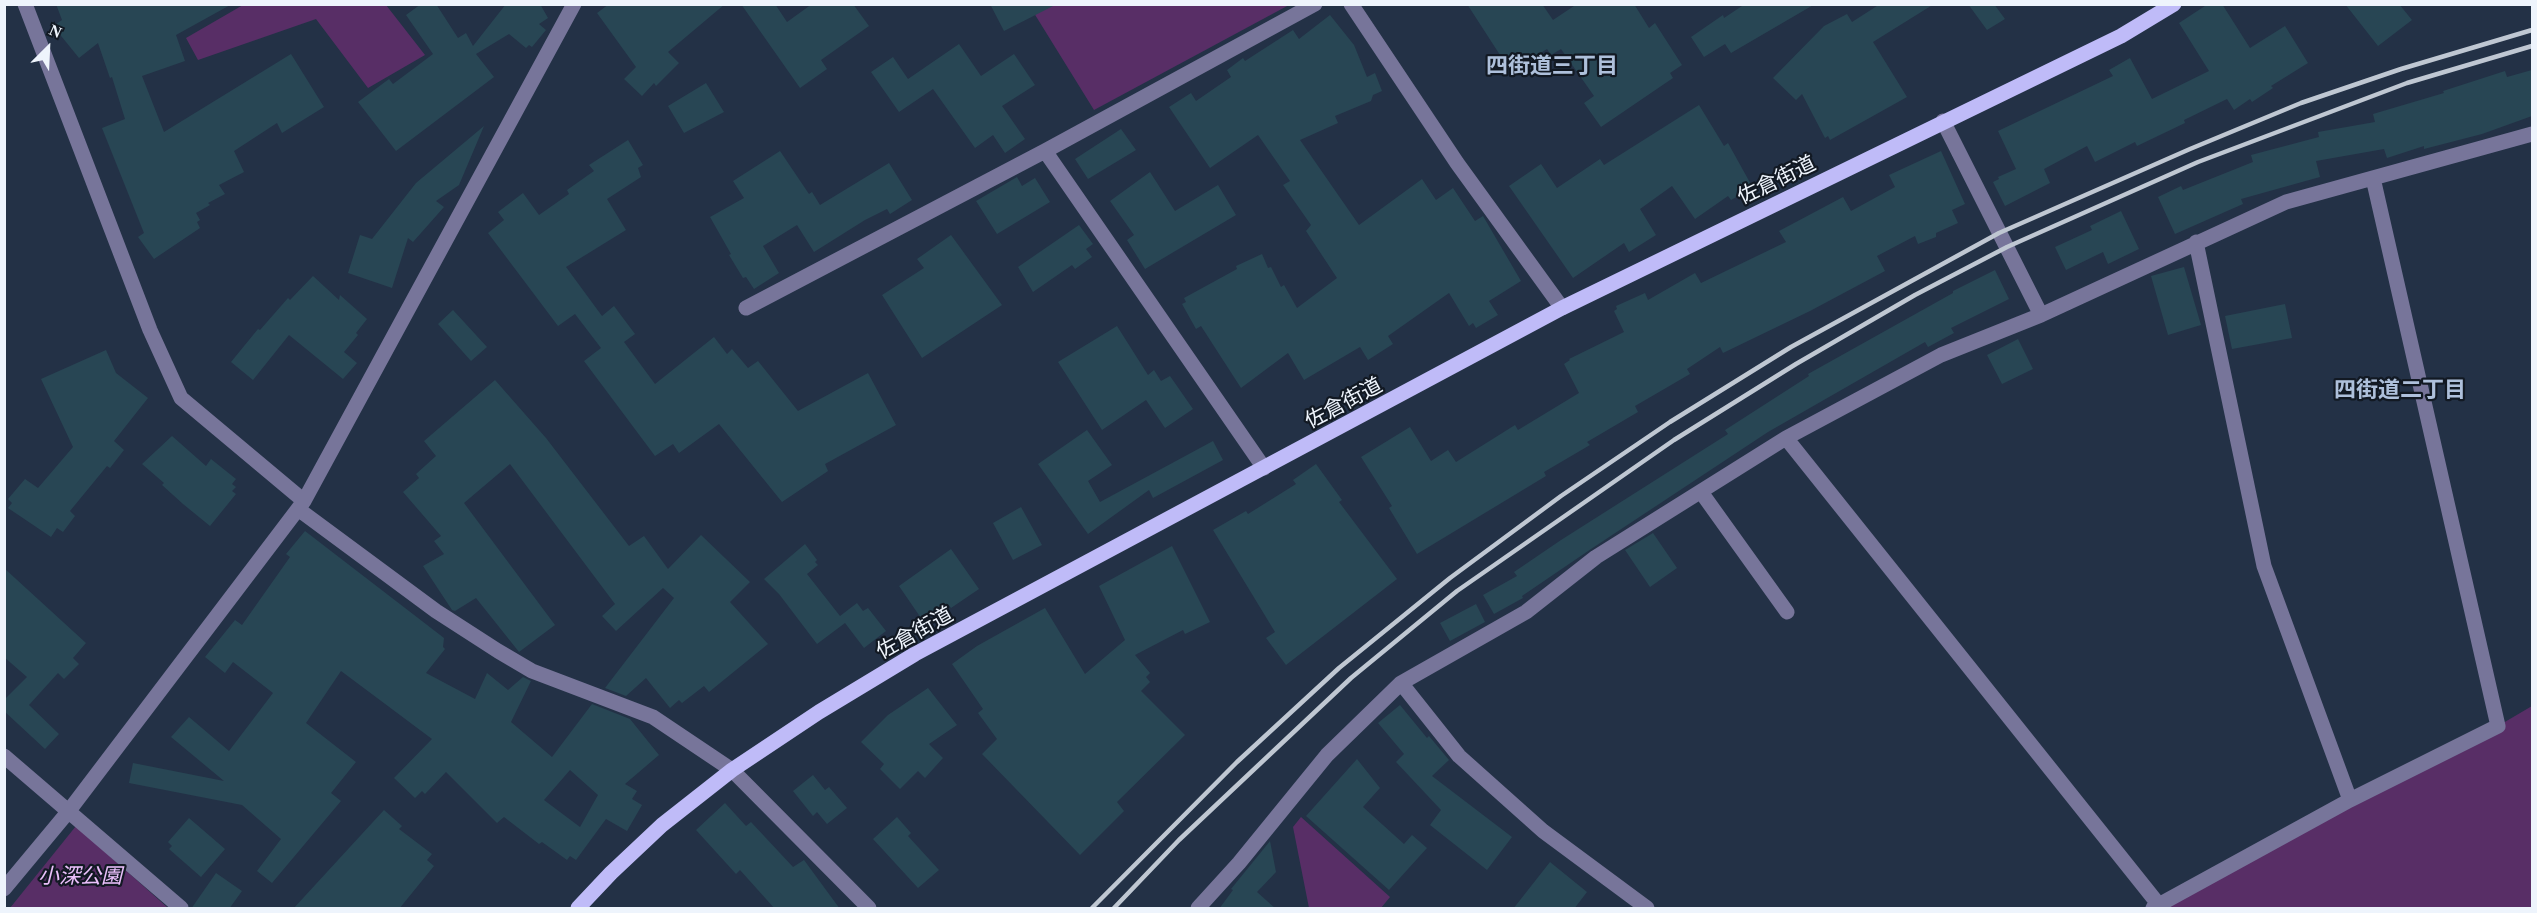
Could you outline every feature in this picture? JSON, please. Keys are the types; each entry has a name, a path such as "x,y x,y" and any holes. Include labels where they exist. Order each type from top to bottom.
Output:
{"main road":[{"name":"佐倉街道","path":"578,909 611,873 662,825 732,770 819,712 915,654 1562,308 2121,36 2174,4"}],"street":[{"path":"25,4 150,330 181,398 301,505 436,611 532,671 653,717 732,770 869,909"},
{"path":"4,889 68,812 301,505 468,203 574,4"},
{"path":"746,308 1045,151 1315,4"},
{"path":"1351,4 1457,163 1562,308"},
{"path":"1943,121 2041,315"},
{"path":"1198,909 1239,863 1327,755 1401,683 1527,612 1596,557 1786,438 1941,355 2041,315 2286,202 2532,134"},
{"path":"1045,151 1264,468"},
{"path":"1786,438 2156,907 2350,800 2498,726 2373,178"},
{"path":"2196,242 2265,566 2350,800"},
{"path":"1701,492 1787,612"},
{"path":"1401,683 1459,756 1543,831 1647,909"},
{"path":"4,756 181,909"}],"green space":[{"path":"243,5 386,5 425,55 368,88 316,19 198,60 186,38"},
{"path":"1029,5 1289,5 1094,110"},
{"path":"2532,706 2532,908 2153,908 2498,726"},
{"path":"1301,817 1390,897 1381,908 1309,908 1293,827"},
{"name":"小深公園","path":"76,826 168,908 10,908"}],"building":[{"path":"56,4 232,4 176,35 185,61 142,76 164,132 291,54 324,107 282,133 277,123 234,151 244,172 219,185 225,194 196,213 200,220 197,222 200,228 154,259 138,237 144,233 102,128 125,119 112,77 110,78 98,43 79,58 53,26 62,20"},
{"path":"421,4 436,4 458,38 466,33 473,46 506,4 540,4 548,18 539,24 546,30 532,47 529,45 526,48 509,34 476,54 494,77 396,151 358,102 389,79 393,84 433,54 406,15"},
{"path":"609,4 725,4 668,52 679,63 656,86 654,83 642,96 624,79 636,67 597,13"},
{"path":"741,4 775,4 787,22 812,4 853,4 869,26 821,60 827,69 800,88"},
{"path":"990,4 1057,4 1004,31"},
{"path":"1467,4 1542,4 1553,20 1577,4 1634,4 1649,28 1655,23 1682,65 1670,73 1673,78 1601,127 1584,103 1594,96 1561,49 1551,55 1547,49 1511,72"},
{"path":"1745,4 1815,4 1731,53 1725,44 1704,57 1691,37 1723,15 1724,18"},
{"path":"1880,4 1934,4 1873,42 1907,97 1830,140 1828,136 1825,138 1802,94 1796,100 1773,78 1824,26 1847,14 1852,22"},
{"path":"1968,4 1994,4 2005,19 1987,30"},
{"path":"2208,4 2222,4 2250,48 2285,26 2308,63 2271,86 2273,88 2252,102 2250,99 2234,110 2227,99 2184,120 2185,123 2137,146 2135,142 2095,162 2087,146 2044,169 2050,183 2005,206 1993,182 1999,179 1998,177 2016,169 1998,131 2113,76 2109,70 2130,58 2152,99 2209,71 2179,23"},
{"path":"2345,4 2399,4 2412,20 2378,46"},
{"path":"1330,15 1354,45 1367,77 1375,73 1382,91 1373,95 1371,101 1335,116 1338,123 1300,140 1359,225 1422,179 1436,200 1453,188 1475,221 1483,216 1521,281 1489,301 1498,315 1476,328 1473,323 1469,326 1449,293 1388,336 1393,344 1368,360 1360,347 1304,380 1288,353 1241,388 1201,326 1196,329 1182,304 1186,302 1184,298 1237,269 1236,266 1262,254 1268,268 1271,267 1281,287 1284,285 1297,308 1337,278 1306,231 1311,225 1283,185 1290,181 1258,135 1210,168 1169,107 1191,93 1196,101 1231,77 1227,70 1243,58 1245,61 1293,30 1299,39"},
{"path":"959,44 981,76 1014,54 1035,85 1002,106 1025,139 1005,153 993,135 975,148 933,89 899,112 871,72 893,57 908,79"},
{"path":"2532,70 2532,116 2482,134 2424,149 2424,146 2387,158 2384,149 2316,161 2320,177 2241,199 2243,204 2175,234 2158,197 2181,186 2183,190 2253,162 2251,155 2319,137 2318,132 2375,122 2373,114 2444,93 2443,91 2505,71 2507,77"},
{"path":"706,83 724,112 684,133 668,106"},
{"path":"1699,105 1724,146 1728,143 1753,188 1731,200 1728,196 1695,219 1672,186 1640,209 1656,235 1629,252 1624,243 1573,278 1509,186 1541,164 1557,188 1600,159 1604,165"},
{"path":"484,126 459,185 436,201 444,207 413,242 408,238 392,288 348,273 360,235 372,239 416,183"},
{"path":"1121,129 1136,150 1088,179 1075,159"},
{"path":"628,140 643,165 638,168 641,177 607,199 626,230 566,267 602,316 614,306 635,334 624,342 655,384 714,337 727,354 732,349 748,368 758,361 798,411 868,373 896,425 825,464 828,471 782,502 719,424 679,453 673,444 655,456 584,361 601,348 575,314 558,326 488,233 504,220 498,212 523,193 539,215 569,194 567,190 594,171 589,165"},
{"path":"780,151 809,194 812,192 820,205 889,163 912,200 890,214 887,209 865,220 814,252 797,225 763,246 779,273 754,289 746,277 743,278 710,217 744,198 733,181"},
{"path":"1941,151 1965,204 1952,210 1958,223 1936,233 1936,237 1918,244 1915,236 1877,256 1885,271 1810,311 1723,353 1720,347 1687,369 1690,374 1635,406 1638,412 1587,442 1590,445 1544,472 1546,476 1417,554 1389,508 1392,506 1361,457 1410,427 1431,461 1448,450 1456,462 1515,425 1518,430 1579,393 1564,364 1569,359 1624,332 1614,311 1617,309 1616,306 1645,293 1648,300 1695,273 1701,283 1786,242 1779,231 1843,197 1851,211 1895,187 1889,175"},
{"path":"1150,172 1175,211 1218,185 1236,215 1145,269 1127,240 1134,235 1110,201"},
{"path":"1017,177 1022,186 1035,178 1050,202 997,234 976,201"},
{"path":"2121,211 2139,249 2108,264 2103,252 2066,270 2055,247 2092,230 2090,226"},
{"path":"1079,225 1093,244 1086,249 1092,257 1075,269 1072,265 1033,292 1018,267"},
{"path":"951,235 1002,305 922,358 882,295 924,268 917,259"},
{"path":"2184,267 2201,325 2168,335 2151,276"},
{"path":"1995,270 2009,299 1951,328 1954,333 1928,347 1925,342 1768,432 1591,549 1522,596 1523,598 1494,614 1483,595 1517,576 1514,572 1728,434 1725,430 1809,376 1808,374 1953,291"},
{"path":"313,276 339,300 340,295 367,319 344,352 357,363 343,379 289,335 253,380 231,362 258,329 260,330 288,298 290,300"},
{"path":"2285,304 2292,338 2232,349 2225,316"},
{"path":"453,310 487,347 471,361 438,324"},
{"path":"1117,326 1148,375 1154,370 1161,381 1170,376 1193,409 1165,428 1146,400 1102,430 1058,362"},
{"path":"2018,339 2033,369 2002,384 1987,355"},
{"path":"106,350 116,373 148,398 114,441 124,450 110,468 107,466 70,511 75,516 63,532 57,528 51,537 8,508 12,503 8,499 25,479 38,488 73,447 41,379"},
{"path":"495,380 546,438 629,546 644,536 668,569 701,535 750,582 730,602 768,644 709,692 704,686 682,703 679,700 670,708 646,678 626,696 605,688 674,598 663,588 616,631 602,616 615,604 510,464 464,503 555,625 519,652 476,598 455,611 452,610 423,566 444,554 434,541 441,536 403,492 419,478 416,474 436,456 424,441"},
{"path":"1087,430 1112,465 1088,481 1100,502 1213,441 1223,460 1153,498 1149,490 1088,534 1038,464"},
{"path":"172,436 206,466 211,459 236,479 232,484 236,487 232,491 236,494 210,526 162,485 164,483 142,464"},
{"path":"1316,464 1342,500 1339,502 1397,579 1286,665 1266,638 1275,632 1213,530 1246,511 1248,514 1296,484 1293,480"},
{"path":"1021,507 1042,545 1013,560 993,523"},
{"path":"305,531 444,638 443,647 445,649 426,673 475,699 487,673 508,690 523,677 531,681 511,722 552,757 592,704 630,719 659,755 625,784 637,791 632,799 642,805 627,831 606,819 576,860 570,856 567,860 542,842 539,844 504,817 497,823 446,772 425,794 422,791 415,798 394,778 432,739 341,671 306,723 356,762 331,793 341,801 272,883 257,871 281,839 242,805 129,783 133,763 224,781 171,737 189,717 229,751 273,693 233,662 225,673 205,657 235,620 242,625 290,557 286,554","holes":["570,770 598,795 580,827 544,800"]},
{"path":"1653,533 1677,568 1650,587 1625,550"},
{"path":"805,544 818,565 807,574 840,616 857,603 863,611 868,608 886,631 864,648 845,623 817,644 779,594 764,579"},
{"path":"1172,546 1210,622 1185,634 1183,630 1135,655 1150,673 1146,677 1150,682 1141,691 1185,735 1117,802 1124,811 1080,855 982,754 997,739 978,713 983,709 952,664 977,646 1045,608 1085,674 1125,640 1099,586"},
{"path":"951,549 979,589 951,608 948,604 923,621 899,586"},
{"path":"4,568 86,643 73,658 79,664 64,679 58,673 29,705 59,734 45,749 4,711 4,700 27,677 4,657"},
{"path":"1476,604 1485,622 1450,641 1440,623"},
{"path":"928,688 957,725 929,744 943,758 925,778 918,771 900,789 880,769 884,764 861,742 888,715"},
{"path":"1400,705 1449,760 1432,776 1512,837 1487,870 1430,825 1441,810 1396,762 1404,754 1378,723"},
{"path":"1357,759 1380,788 1363,807 1404,844 1412,835 1427,848 1389,890 1306,816"},
{"path":"813,775 825,790 829,787 847,808 827,824 817,812 813,816 793,791"},
{"path":"725,803 746,826 751,822 793,867 804,860 840,909 775,909 740,870 736,874 696,830"},
{"path":"384,810 402,826 399,829 432,854 427,860 434,866 399,909 293,909"},
{"path":"897,817 911,833 908,836 939,870 918,888 873,839"},
{"path":"189,818 225,849 201,877 169,849 172,846 168,842"},
{"path":"1270,841 1276,872 1257,892 1276,909 1219,909 1233,890 1231,889"},
{"path":"1550,862 1587,892 1574,909 1513,909"},
{"path":"216,873 242,891 229,909 191,909"}],"railway":[{"path":"1092,908 1237,762 1339,668 1450,578 1561,496 1670,422 1791,347 1999,233 2190,149 2301,103 2401,69 2532,30"},
{"path":"1114,908 1179,840 1351,678 1457,591 1674,440 1796,364 1915,295 2007,247 2198,162 2407,83 2532,46"}],"district":[{"name":"四街道三丁目","path":"1552,65"},
{"name":"四街道二丁目","path":"2400,389"}]}
